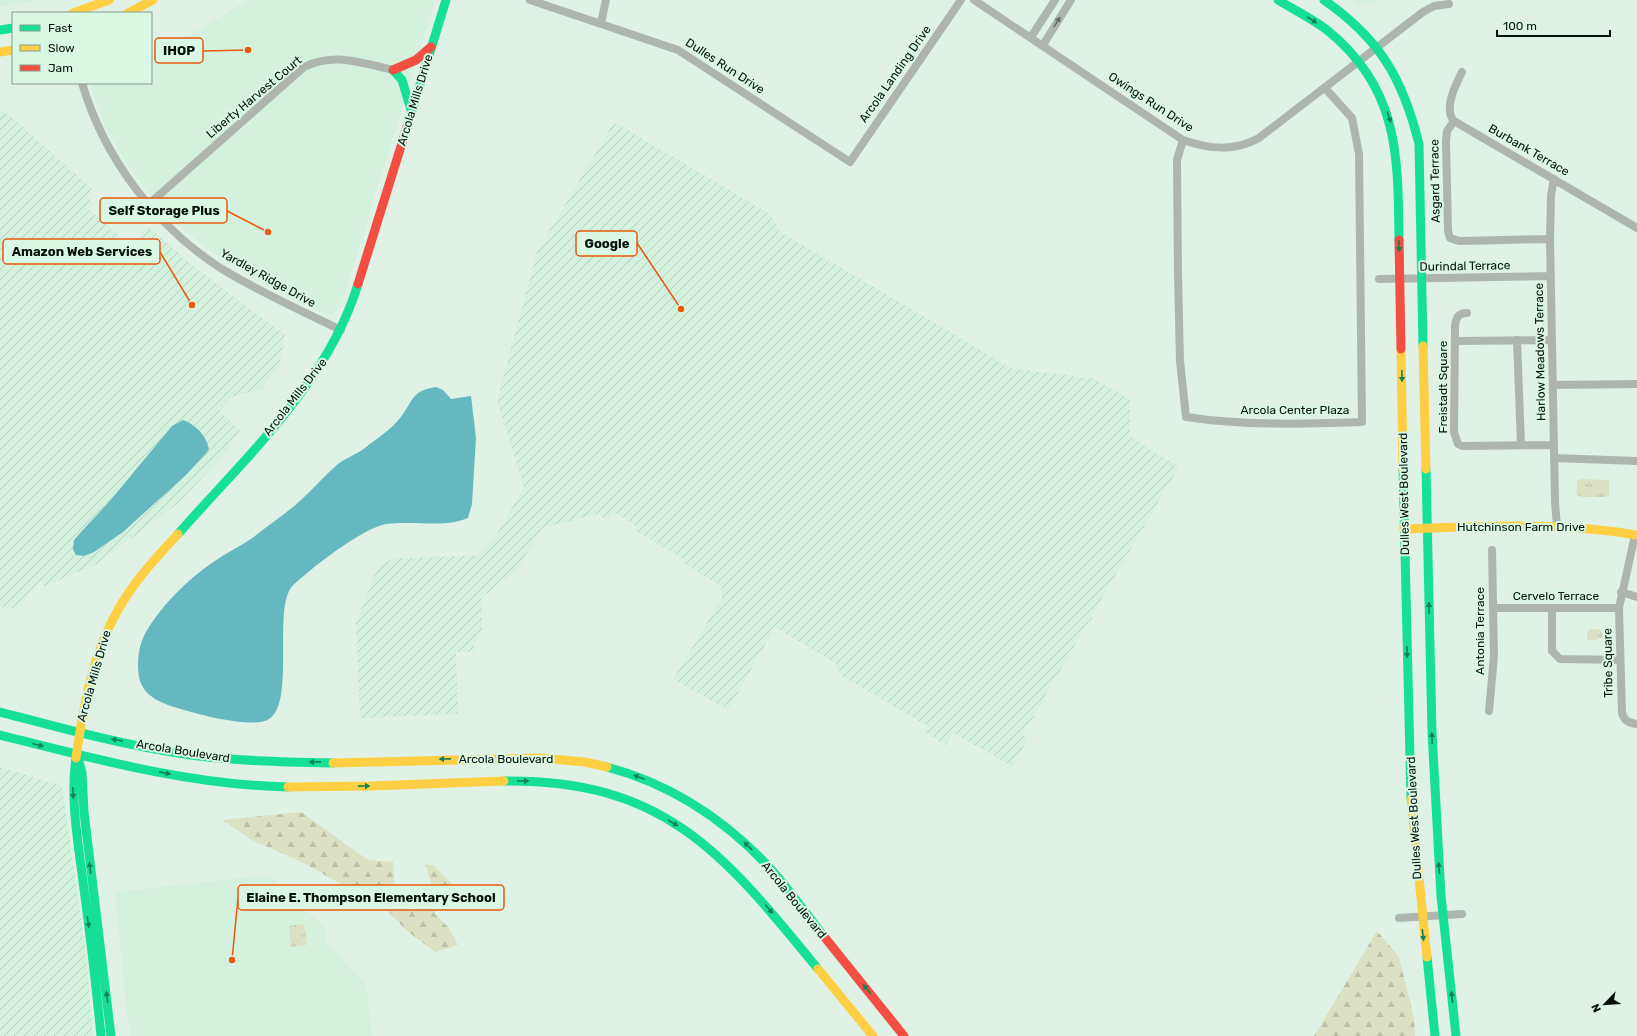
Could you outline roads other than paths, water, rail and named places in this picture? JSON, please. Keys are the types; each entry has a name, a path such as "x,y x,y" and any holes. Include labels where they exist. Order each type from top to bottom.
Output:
{"street":[{"path":"76,12 110,0"},
{"path":"130,12 153,0"},
{"name":"Arcola Mills Drive","path":"101,1036 95,973 74,809 73,770 77,754 83,708 99,652 110,625 128,594 142,574 280,420 319,367 341,330 351,307 446,0"},
{"name":"Dulles Run Drive","path":"530,0 648,38 685,54 850,162"},
{"path":"601,23 606,0"},
{"name":"Arcola Landing Drive","path":"850,162 961,0"},
{"name":"Owings Run Drive","path":"974,0 1043,44 1183,140 1218,148 1244,145 1264,134 1423,12 1434,6 1449,4"},
{"path":"1031,37 1055,0"},
{"path":"1043,44 1071,0"},
{"name":"Dulles West Boulevard","path":"1278,0 1327,30 1359,61 1370,76 1385,105 1395,142 1398,160 1404,529 1412,818 1421,917 1435,1036"},
{"name":"Dulles West Boulevard","path":"1324,0 1351,20 1377,47 1387,60 1401,86 1412,113 1418,144 1432,740 1436,831 1456,1036"},
{"path":"84,12 92,7"},
{"path":"0,30 12,28"},
{"path":"411,112 402,80 394,70 416,60 432,45"},
{"path":"0,52 12,50"},
{"name":"Liberty Harvest Court","path":"149,204 304,67 320,60 342,59 394,70"},
{"path":"1454,121 1450,116 1449,109 1455,87 1462,72"},
{"name":"Yardley Ridge Drive","path":"82,84 94,116 110,148 129,178 149,204 173,230 221,268 341,330"},
{"name":"Arcola Center Plaza","path":"1183,140 1177,160 1178,275 1180,361 1186,417 1223,422 1287,425 1362,422 1359,154 1352,118 1324,88"},
{"name":"Burbank Terrace","path":"1454,121 1637,228"},
{"name":"Asgard Terrace","path":"1454,121 1447,131 1446,141 1448,231 1450,238 1459,241 1550,239"},
{"name":"Harlow Meadows Terrace","path":"1554,179 1551,195 1550,239 1554,458 1557,526"},
{"name":"Durindal Terrace","path":"1379,279 1551,276"},
{"name":"Freistadt Square","path":"1467,313 1460,314 1456,320 1454,432 1458,444 1462,446 1521,444 1554,445"},
{"path":"1517,340 1521,444"},
{"path":"1456,341 1552,340"},
{"path":"1553,385 1637,384"},
{"path":"1554,458 1637,461"},
{"name":"Hutchinson Farm Drive","path":"1404,529 1557,526 1592,528 1636,535"},
{"name":"Tribe Square","path":"1636,535 1621,592 1619,608 1622,713 1623,718 1628,722 1637,724"},
{"name":"Antonia Terrace","path":"1489,711 1494,656 1492,550"},
{"path":"1621,592 1637,597"},
{"name":"Cervelo Terrace","path":"1493,608 1619,608"},
{"path":"1552,608 1552,651 1555,656 1560,659 1620,660"},
{"name":"Arcola Boulevard","path":"0,712 79,733 210,757 310,762 540,758 576,761 612,768 641,778 696,806 722,823 747,845 770,868 904,1036"},
{"name":"Arcola Boulevard","path":"0,735 77,754 187,778 246,785 322,787 528,780 574,785 629,800 676,824 705,844 732,866 774,913 872,1036"},
{"name":"Arcola Mills Drive","path":"77,754 82,772 84,812 111,1036"},
{"path":"1399,918 1462,914"}],"water":[{"path":"436,387 443,390 451,399 471,396 476,438 472,504 468,518 461,521 447,523 388,524 373,528 331,554 294,584 289,591 285,604 283,621 283,679 281,697 276,710 269,719 262,722 252,723 214,718 171,706 152,697 140,681 138,656 143,637 152,622 175,594 193,577 222,556 250,540 290,509 338,464 362,450 388,430 397,422 417,394"},
{"path":"183,420 200,431 206,439 209,449 207,452 186,475 123,532 94,552 84,556 76,555 73,549 74,540 109,502 172,426"}],"place":[{"name":"IHOP","path":"248,50"},
{"name":"Self Storage Plus","path":"268,232"},
{"name":"Amazon Web Services","path":"192,305"},
{"name":"Google","path":"681,309"},
{"name":"Elaine E. Thompson Elementary School","path":"232,960"}]}
